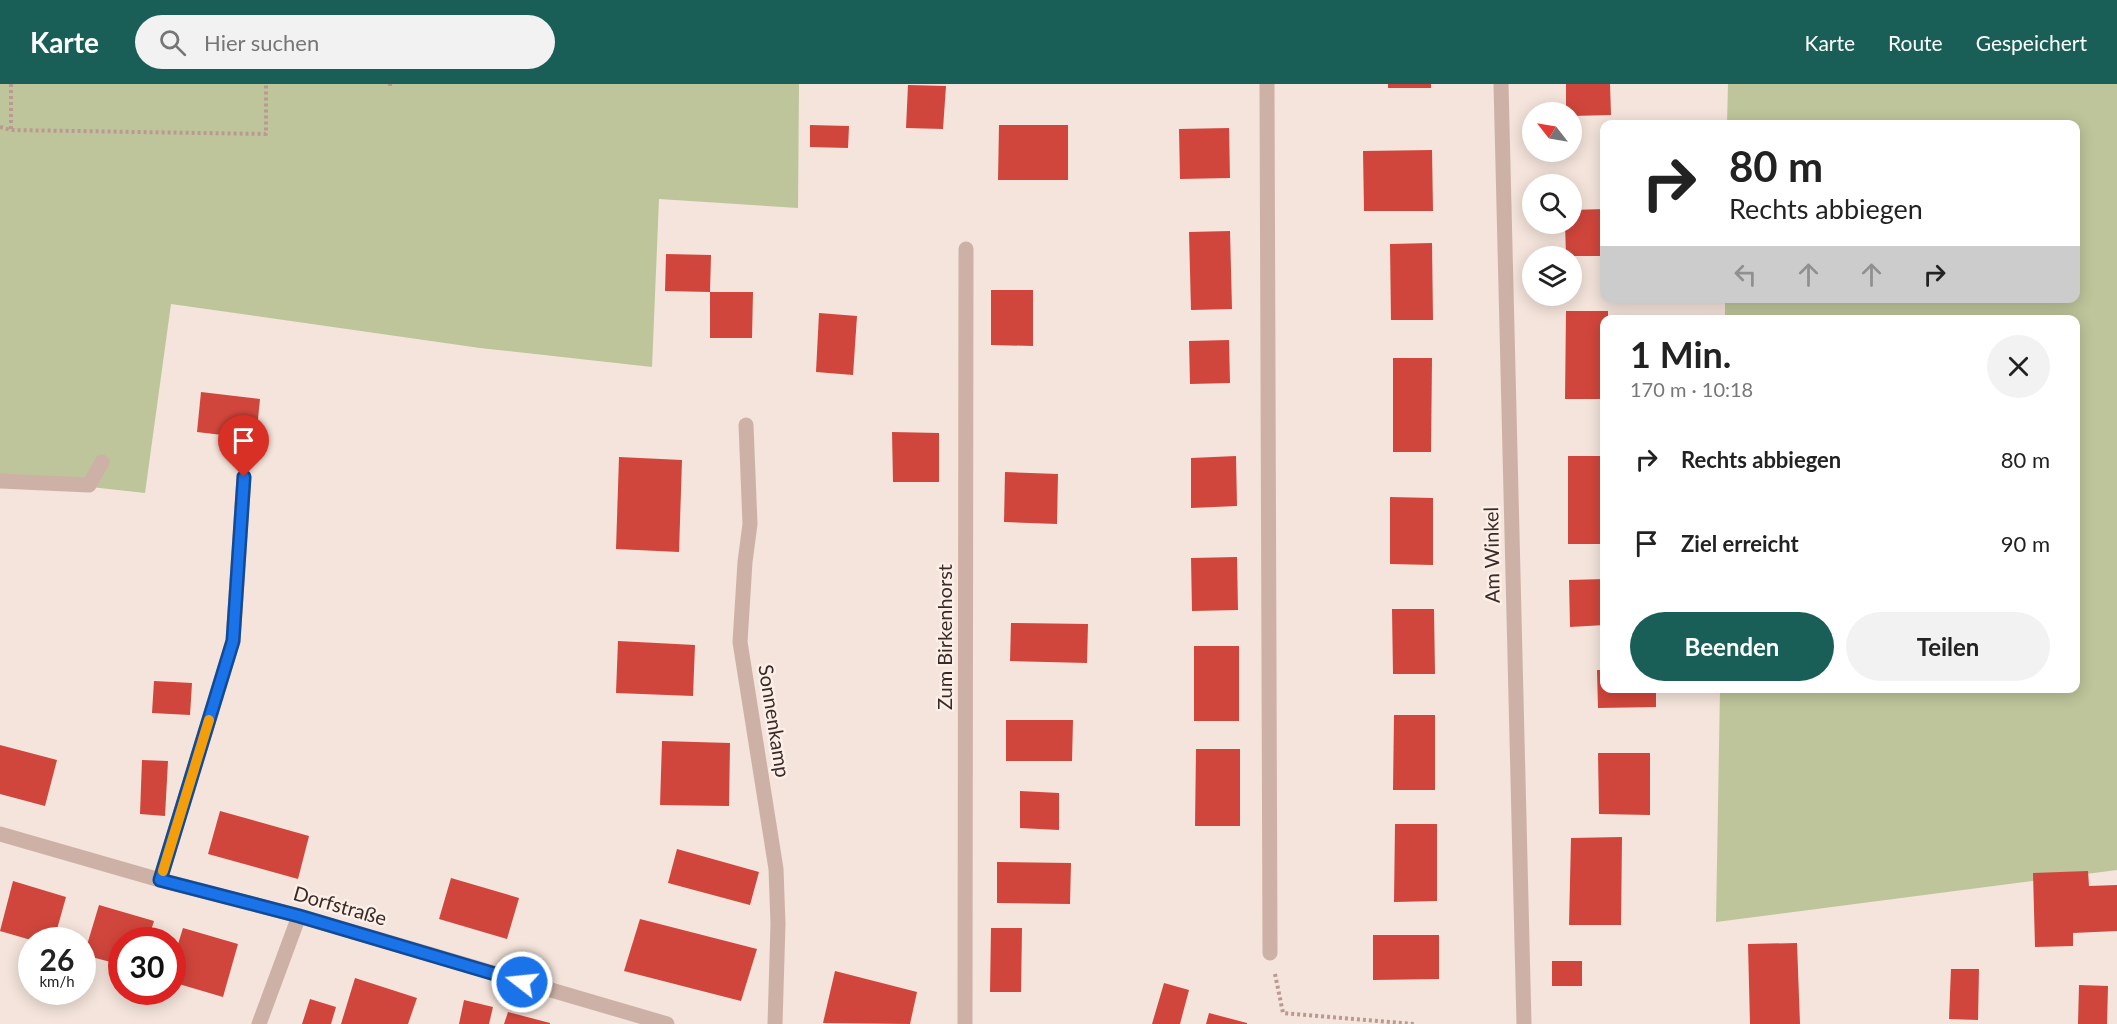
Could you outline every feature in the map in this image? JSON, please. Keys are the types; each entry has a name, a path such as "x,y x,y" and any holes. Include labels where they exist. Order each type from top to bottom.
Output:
{"street":[{"path":"1267,84 1270,953"},
{"name":"Am Winkel","path":"1501,84 1524,1024"},
{"name":"Zum Birkenhorst","path":"966,249 966,1024"},
{"name":"Sonnenkamp","path":"746,425 750,524 745,562 741,642 776,869 778,924 775,1024"},
{"path":"0,481 89,485 102,462"},
{"path":"160,880 233,641 244,477"},
{"name":"Dorfstraße","path":"0,834 160,880 299,916 666,1024"},
{"path":"259,1024 299,916"}],"path":[{"path":"11,84 11,130"},
{"path":"0,127 11,130 266,134 266,84"},
{"path":"1270,953 1283,1013 1414,1024"}],"green space":[{"path":"0,84 799,84 798,208 659,199 652,367 480,348 171,304 145,493 0,477"},
{"path":"1728,84 2117,84 2117,870 1716,922 1720,693 2080,693 2080,315 1725,315 1725,303 2080,303 2080,120 1727,120"}],"building":[{"path":"1388,84 1431,84 1431,88 1388,88"},
{"path":"1566,84 1610,84 1611,115 1582,116 1582,102 1566,102"},
{"path":"908,85 946,86 943,129 906,128"},
{"path":"810,125 849,126 848,148 810,147"},
{"path":"999,125 1068,125 1068,180 998,180"},
{"path":"1229,128 1230,178 1180,179 1179,129"},
{"path":"1432,150 1433,211 1364,211 1363,151"},
{"path":"1600,209 1600,256 1582,256 1582,246 1566,246 1565,234 1582,234 1582,210"},
{"path":"1230,231 1232,309 1191,310 1189,232"},
{"path":"1432,243 1433,320 1391,320 1390,244"},
{"path":"666,254 711,255 710,292 665,291"},
{"path":"991,290 1033,290 1033,346 991,345"},
{"path":"710,292 753,292 752,338 710,338"},
{"path":"1566,311 1608,311 1608,315 1600,315 1600,399 1565,399"},
{"path":"819,313 857,316 853,375 816,372"},
{"path":"1229,340 1230,383 1190,384 1189,341"},
{"path":"1393,358 1432,358 1431,452 1393,452"},
{"path":"201,392 260,399 256,439 197,432"},
{"path":"892,432 939,433 939,482 893,482"},
{"path":"1236,456 1237,506 1191,508 1191,458"},
{"path":"1568,456 1600,456 1600,544 1568,544"},
{"path":"619,457 682,460 679,552 616,549"},
{"path":"1005,472 1058,474 1057,524 1004,522"},
{"path":"1390,497 1433,498 1433,565 1390,564"},
{"path":"1237,557 1238,610 1192,611 1191,558"},
{"path":"1600,579 1600,625 1570,627 1569,580"},
{"path":"1392,609 1434,609 1435,674 1393,674"},
{"path":"1011,623 1088,624 1087,663 1010,661"},
{"path":"618,641 695,645 693,696 616,693"},
{"path":"1194,646 1239,646 1239,721 1194,721"},
{"path":"1597,670 1600,670 1600,693 1656,693 1656,707 1598,708"},
{"path":"154,681 192,683 190,715 152,713"},
{"path":"1394,715 1435,715 1435,790 1393,790"},
{"path":"1006,720 1073,720 1072,761 1006,761"},
{"path":"662,741 730,743 729,806 660,805"},
{"path":"0,745 57,760 45,806 0,794"},
{"path":"1196,749 1240,749 1240,826 1195,826"},
{"path":"1598,753 1650,753 1650,815 1599,814"},
{"path":"142,760 168,761 165,816 140,814"},
{"path":"1020,791 1059,793 1059,830 1020,828"},
{"path":"220,811 309,836 298,879 208,854"},
{"path":"1395,824 1437,824 1437,901 1394,902"},
{"path":"1622,837 1621,925 1569,925 1571,838"},
{"path":"677,849 759,872 750,905 668,883"},
{"path":"997,862 1071,863 1070,904 997,903"},
{"path":"2088,871 2089,886 2117,885 2117,931 2073,933 2073,946 2035,947 2033,873"},
{"path":"451,878 519,898 507,939 439,919"},
{"path":"13,881 66,897 58,927 18,927 18,936 0,931"},
{"path":"99,905 154,921 152,927 108,927 108,961 96,958 96,927 92,927"},
{"path":"640,919 757,949 741,1001 624,971"},
{"path":"991,928 1022,928 1021,992 990,992"},
{"path":"186,929 238,944 223,997 186,986"},
{"path":"1373,935 1439,935 1439,979 1373,980"},
{"path":"1797,943 1800,1024 1750,1024 1748,944"},
{"path":"1552,961 1582,961 1582,986 1552,986"},
{"path":"1951,969 1979,969 1978,1020 1949,1019"},
{"path":"835,971 917,992 910,1024 823,1023"},
{"path":"355,978 417,998 408,1024 341,1024"},
{"path":"1164,983 1189,990 1180,1024 1152,1024"},
{"path":"2079,985 2108,986 2107,1024 2078,1024"},
{"path":"310,999 336,1007 331,1024 302,1024"},
{"path":"464,1000 493,1007 489,1024 459,1024"},
{"path":"508,1012 550,1023 550,1024 504,1024"},
{"path":"1209,1013 1247,1023 1247,1024 1206,1024"}],"slow traffic":[{"path":"163,871 209,720"}],"route":[{"path":"244,477 233,641 160,880 299,916 522,982"}]}
